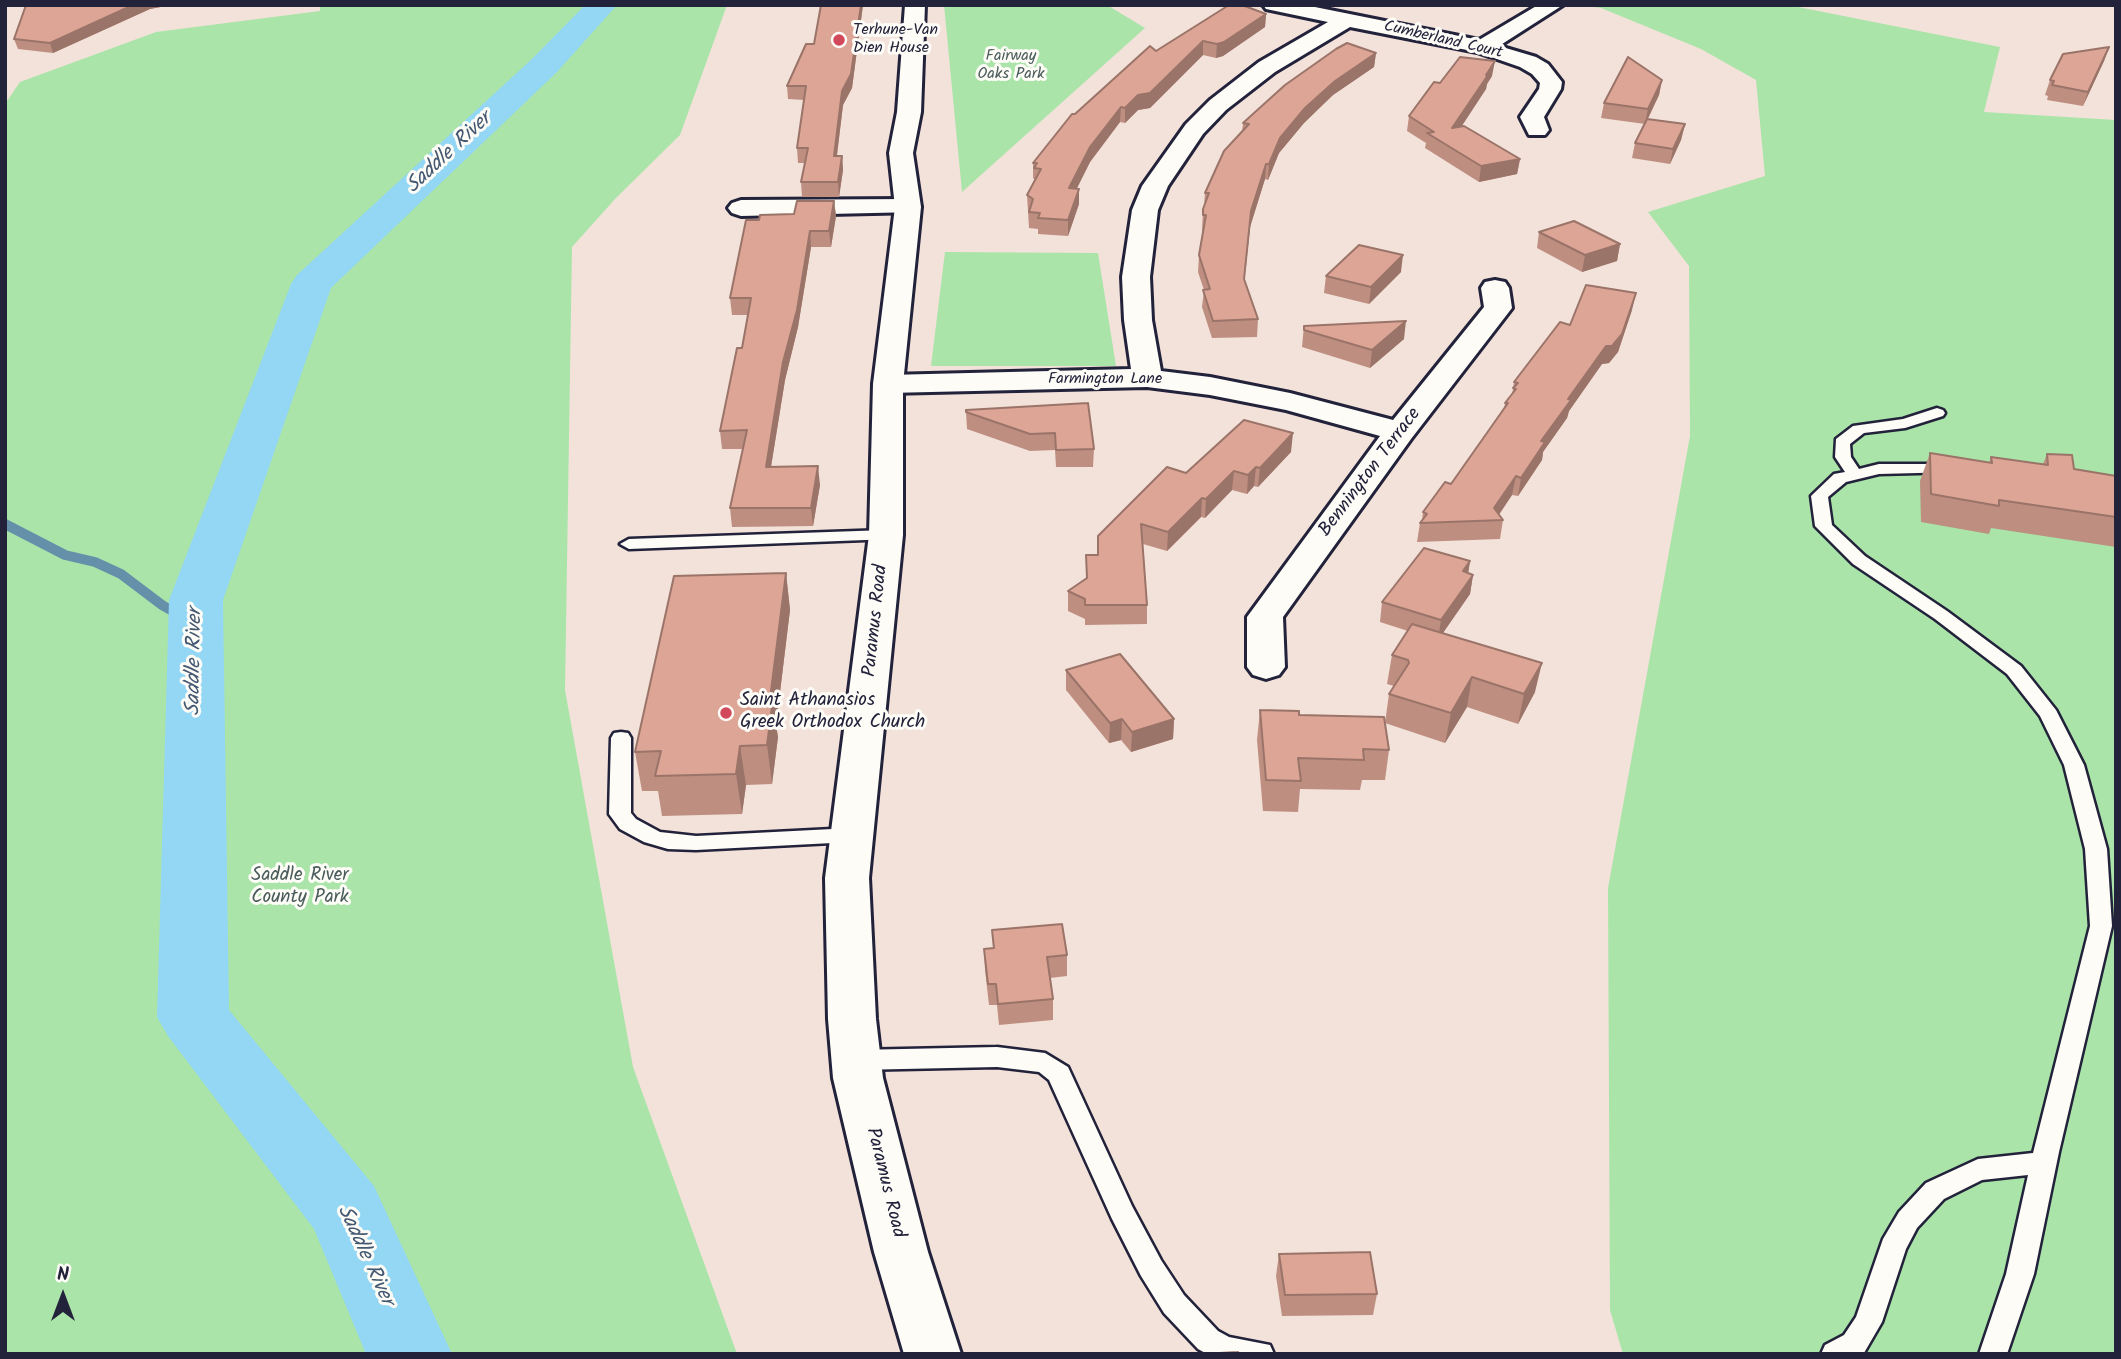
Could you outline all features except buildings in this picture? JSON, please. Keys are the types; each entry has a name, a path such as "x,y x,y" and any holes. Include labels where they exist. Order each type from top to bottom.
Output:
{"street":[{"name":"Paramus Road","path":"915,5 909,112 901,153 908,207 888,384 886,535 847,878 852,1019 858,1078 901,1252 933,1354"},
{"name":"Cumberland Court","path":"1273,5 1482,47 1528,62 1548,76 1550,89 1532,117 1537,130"},
{"path":"1482,47 1553,5"},
{"path":"1147,377 1138,320 1136,277 1142,228 1155,186 1195,129 1218,104 1267,66 1347,20"},
{"path":"741,208 908,207"},
{"name":"Bennington Terrace","path":"1266,667 1265,617 1400,432 1498,308 1495,288"},
{"name":"Farmington Lane","path":"888,384 1147,377 1290,402 1400,432"}],"lane":[{"path":"1855,475 1843,457 1842,442 1859,429 1905,423 1937,413"},
{"path":"1968,470 1879,469 1840,478 1819,496 1824,526 1859,560 1941,615 2014,670 2049,714 2074,765 2096,849 2101,926 2020,1274 1993,1354"},
{"path":"629,544 886,535"},
{"path":"621,738 620,814 628,824 653,836 668,842 696,843 852,835"},
{"path":"856,1060 997,1057 1045,1063 1059,1074 1121,1211 1151,1268 1174,1304 1208,1340 1225,1349 1242,1353"},
{"path":"1835,1354 1854,1344 1868,1322 1894,1247 1908,1220 1935,1191 1978,1170 2044,1163"}],"green space":[{"name":"Saddle River County Park","path":"320,5 727,5 680,135 616,198 572,247 565,690 633,1067 737,1354 5,1354 5,104 20,82 156,32 320,11"},
{"name":"Fairway Oaks Park","path":"944,5 1107,5 1145,28 962,192"},
{"path":"1578,5 1788,5 2000,47 1984,112 2116,120 2116,1354 1623,1354 1610,1310 1608,888 1690,436 1689,266 1648,212 1765,176 1756,80 1701,49 1601,8"},
{"path":"945,252 1098,253 1116,366 931,366"}],"waterway":[{"name":"Saddle River","path":"409,1354 346,1210 193,1017 196,600 312,284 545,65 602,5"},
{"path":"5,524 65,555 95,562 121,574 162,605 195,624"}],"place":[{"name":"Terhune-Van Dien House","path":"839,40"},
{"name":"Saint Athanasios Greek Orthodox Church","path":"726,713"}]}
